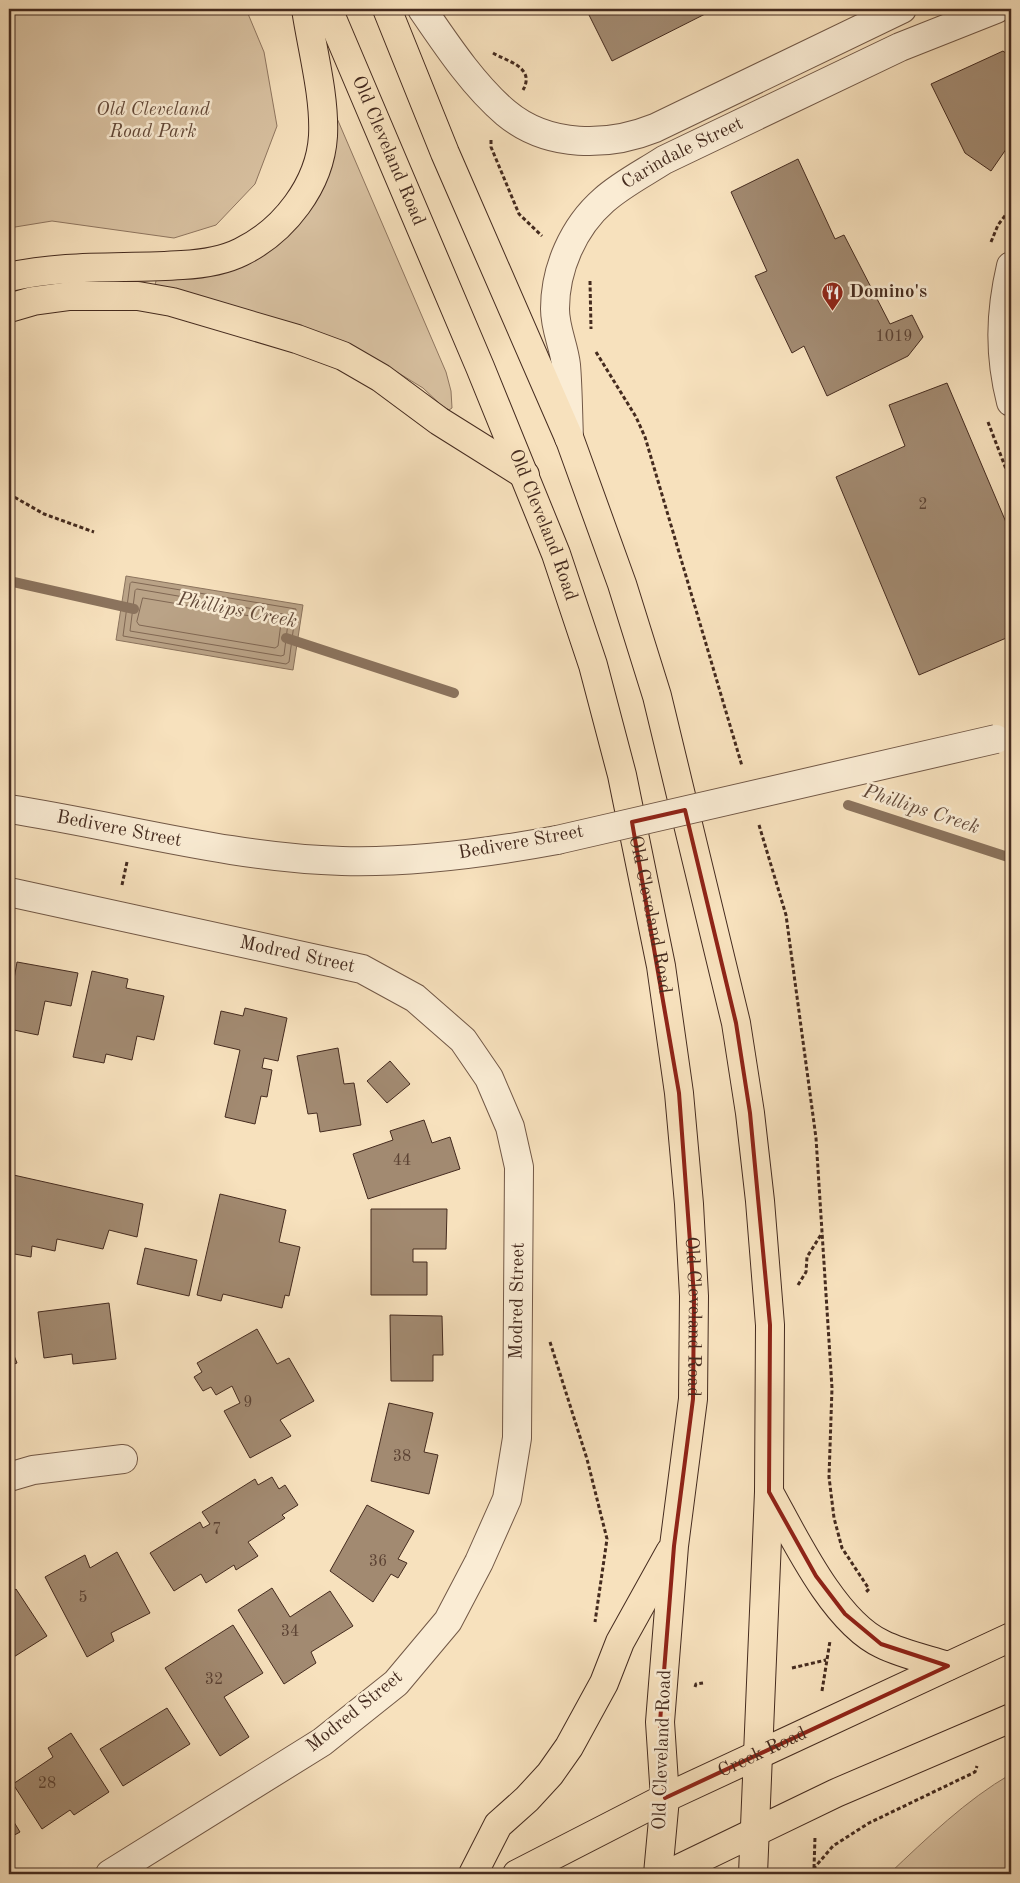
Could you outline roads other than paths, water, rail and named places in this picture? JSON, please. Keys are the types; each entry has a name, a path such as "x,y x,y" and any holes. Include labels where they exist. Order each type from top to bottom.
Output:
{"main road":[{"path":"9,277 44,270 185,265 216,262 240,253 260,242 278,226 296,206 309,184 319,159 323,137 323,115 306,9"},
{"name":"Old Cleveland Road","path":"328,9 525,475 556,554 593,665 622,775 642,867 664,986 679,1093 689,1204 694,1296 693,1399 674,1546 660,1722 665,1798 658,1874"},
{"path":"386,9 445,153 570,440 622,584 657,696 736,1023 750,1113 759,1191 770,1325 771,1415 769,1492 754,1874"},
{"path":"9,308 33,301 70,296 138,296 172,302 297,339 343,356 381,378 440,421 525,475"},
{"path":"769,1492 816,1576 845,1614 882,1644 948,1666"},
{"path":"473,1874 498,1825 533,1793 569,1747 604,1683 620,1642 674,1546"},
{"name":"Creek Road","path":"517,1874 665,1798 1011,1638"},
{"path":"668,1874 755,1830 836,1793 1011,1718"}],"street":[{"name":"Carindale Street","path":"422,9 446,44 507,113 534,129 560,138 587,142 612,141 633,137 655,128 902,9"},
{"name":"Carindale Street","path":"570,440 566,364 558,335 555,309 558,281 565,255 576,234 590,214 620,188 664,160 900,47 950,17 996,9"},
{"path":"1011,266 1004,299 1001,332 1003,366 1011,402"},
{"name":"Bedivere Street","path":"9,809 242,851 342,861 402,860 492,852 557,840 1006,737"},
{"name":"Bedivere Street","path":"9,797 39,814"},
{"name":"Modred Street","path":"9,892 362,969 416,998 463,1040 489,1078 510,1127 519,1166 517,1438 507,1499 479,1562 448,1621 396,1683 322,1742 110,1874"},
{"path":"9,1477 33,1470 123,1459"}],"water":[{"path":"126,576 303,605 293,670 116,640"}],"waterway":[{"name":"Phillips Creek","path":"9,581 134,609"},
{"name":"Phillips Creek","path":"286,638 454,693"},
{"name":"Phillips Creek","path":"848,805 1011,858"}],"place":[{"name":"Domino's","path":"833,311"}],"park label":[{"name":"Old Cleveland Road Park","path":"153,121"}]}
